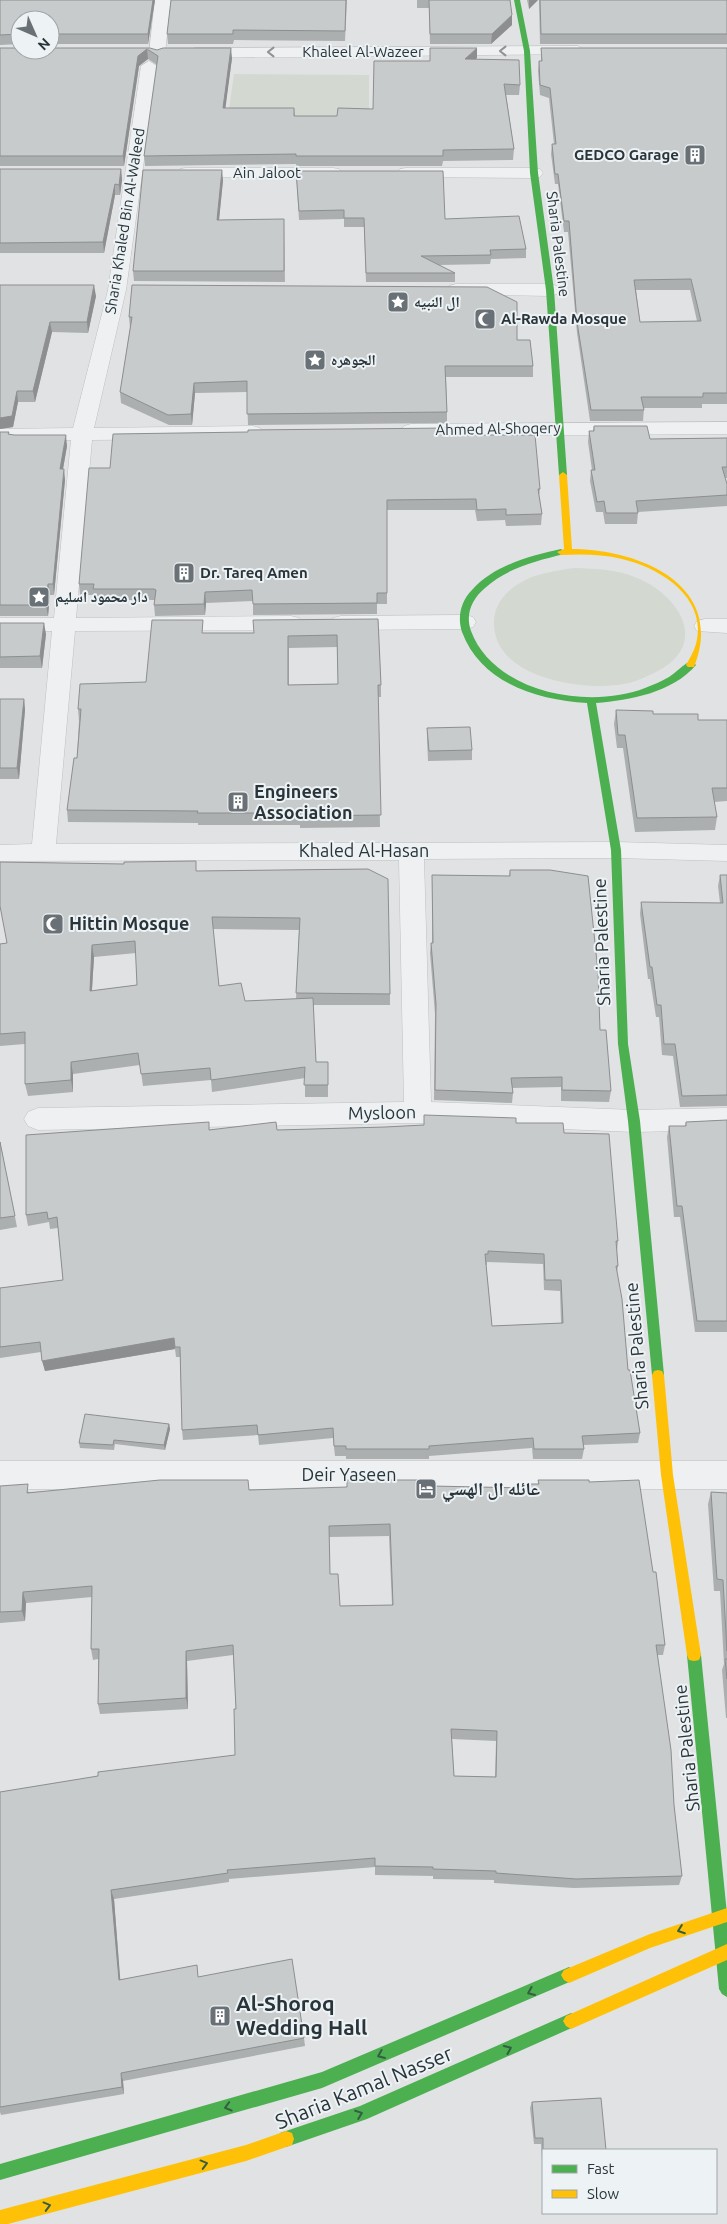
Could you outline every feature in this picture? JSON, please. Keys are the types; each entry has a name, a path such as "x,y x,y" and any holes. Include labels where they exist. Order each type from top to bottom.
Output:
{"street":[{"name":"Sharia Khaled Bin Al-Waleed","path":"43,853 82,434 117,290 133,173 143,59 163,0"},
{"name":"Sharia Palestine","path":"517,0 527,58 534,173 550,290 568,552"},
{"name":"Khaleel Al-Wazeer","path":"188,66 527,58"},
{"name":"Khaleel Al-Wazeer","path":"143,59 591,58"},
{"path":"143,59 168,66"},
{"path":"114,173 152,173"},
{"name":"Ain Jaloot","path":"172,173 348,173"},
{"path":"387,173 534,173"},
{"path":"98,290 137,290"},
{"path":"442,290 550,290"},
{"name":"Ahmed Al-Shoqery","path":"391,431 727,428"},
{"path":"0,435 271,432"},
{"path":"568,552 612,554 646,564 662,572 682,586 696,601 702,612 716,626 700,653 678,676 643,693 612,699 591,700 557,696 538,692 503,677 479,656 466,633 465,622 469,602 474,593 497,572 531,557 568,552"},
{"path":"0,625 465,622"},
{"name":"Sharia Palestine","path":"591,700 616,850 623,1044 634,1121 667,1475 696,1670 724,1915 727,1989"},
{"name":"Khaled Al-Hasan","path":"0,853 616,850 727,853"},
{"path":"410,851 418,1112"},
{"name":"Mysloon","path":"38,1119 418,1112 634,1121 727,1119"},
{"name":"Deir Yaseen","path":"0,1475 727,1475"},
{"name":"Sharia Kamal Nasser","path":"0,2172 322,2080 650,1941 724,1915"},
{"name":"Sharia Kamal Nasser","path":"0,2218 246,2153 361,2113 635,1994 725,1952"}],"shaded area":[{"path":"234,74 369,75 369,117 228,116"},
{"path":"574,568 622,573 651,585 664,594 674,605 685,631 684,644 677,656 661,669 638,680 626,684 607,686 580,685 546,678 530,672 515,663 504,652 496,638 494,622 496,610 502,599 515,586 526,580 546,573"}],"building":[{"path":"0,0 153,0 148,34 60,34 60,10 10,10 10,34 0,35"},
{"path":"171,0 346,0 345,31 233,30 233,34 167,34"},
{"path":"429,0 510,0 512,15 492,34 430,34"},
{"path":"540,0 727,0 727,34 541,34"},
{"path":"0,48 10,48 10,60 60,60 60,48 150,48 157,50 163,48 231,48 223,108 294,108 294,116 337,116 338,108 373,109 374,61 430,61 430,48 477,48 465,59 519,60 520,85 504,84 514,149 443,150 443,156 296,156 296,154 144,156 158,56 147,49 138,56 123,156 0,156"},
{"path":"541,48 727,48 727,393 703,393 703,397 641,397 644,410 591,410 577,322 569,221 564,221 558,174 555,174 552,144 556,144 550,88 540,85 539,61 542,61","holes":["691,279 701,321 640,322 634,280"]},
{"path":"0,169 121,169 119,185 115,184 103,242 0,243"},
{"path":"143,170 222,170 217,220 284,219 284,271 133,271"},
{"path":"296,171 443,171 445,219 519,216 526,249 490,250 491,255 421,256 455,273 366,273 364,218 344,218 344,210 299,211"},
{"path":"0,285 94,285 87,322 50,322 33,391 17,391 12,416 0,418"},
{"path":"132,285 487,287 517,302 517,340 530,340 533,366 445,366 447,412 247,414 247,381 194,383 191,414 168,415 120,392 132,317 129,317"},
{"path":"594,426 647,426 650,439 727,438 727,467 722,467 727,484 727,495 636,501 638,513 606,513 604,501 597,502 591,470 595,470 589,431 594,431"},
{"path":"448,428 448,435 535,435 540,489 538,489 542,514 506,515 506,509 477,510 476,499 387,500 387,593 377,593 377,603 253,604 252,590 205,592 204,604 154,605 156,590 154,589 93,589 94,584 79,584 89,468 110,468 113,434 248,432 248,430"},
{"path":"0,432 9,432 8,434 14,435 66,435 60,469 64,469 53,584 48,584 46,605 0,605"},
{"path":"378,619 381,685 378,685 381,815 300,816 300,813 67,810 74,758 77,758 81,709 78,709 80,684 146,682 152,620 203,620 202,633 254,633 253,620","holes":["337,635 338,684 288,685 288,636"]},
{"path":"0,623 44,623 40,656 0,657"},
{"path":"0,699 24,699 17,768 0,768"},
{"path":"616,710 653,711 653,714 698,714 698,720 727,720 727,788 712,788 717,817 637,818 625,735 618,735"},
{"path":"470,727 472,750 429,751 427,728"},
{"path":"196,861 196,871 368,869 388,879 390,994 296,993 300,918 212,917 219,986 241,983 245,1001 313,998 316,1062 328,1062 328,1085 304,1085 305,1067 211,1080 210,1068 141,1074 138,1053 71,1062 71,1080 25,1084 25,1032 0,1034 0,944 7,943 0,906 0,862 124,864 124,862","holes":["135,941 137,985 90,991 92,945"]},
{"path":"510,870 550,870 588,876 598,972 600,1030 606,1030 611,1091 562,1090 562,1077 511,1078 513,1093 435,1090 436,1004 431,943 433,943 432,875 510,876"},
{"path":"720,875 727,875 727,1095 682,1096 675,1044 664,1044 661,1005 657,1005 641,902 723,903"},
{"path":"424,1115 516,1118 516,1123 563,1123 564,1133 609,1134 618,1241 616,1241 618,1266 616,1266 622,1299 628,1370 630,1370 640,1433 582,1436 584,1449 534,1449 533,1438 429,1446 429,1449 346,1449 346,1446 334,1446 333,1428 258,1435 257,1425 182,1430 180,1347 175,1347 174,1338 42,1361 40,1342 0,1347 0,1288 63,1280 57,1217 48,1219 47,1212 26,1215 26,1135 209,1122 209,1130 276,1122 277,1130 424,1125","holes":["488,1251 544,1254 545,1280 561,1280 563,1323 492,1326 485,1254 488,1254"]},
{"path":"727,1120 727,1321 697,1321 682,1206 677,1206 669,1126 686,1126 686,1122"},
{"path":"0,1142 15,1216 0,1218"},
{"path":"85,1414 169,1424 164,1445 114,1440 113,1445 79,1443"},
{"path":"160,1480 248,1480 249,1490 347,1487 347,1480 431,1480 432,1486 525,1488 524,1484 539,1484 538,1480 589,1480 589,1482 639,1480 653,1572 656,1572 665,1645 656,1645 671,1750 674,1805 682,1876 576,1879 496,1873 496,1871 375,1866 375,1858 227,1870 228,1873 111,1890 119,1980 197,1965 198,1977 292,1959 304,2038 121,2073 122,2087 0,2107 0,1792 98,1776 98,1772 235,1755 234,1709 236,1709 233,1645 186,1651 186,1698 98,1704 99,1649 91,1649 92,1586 23,1592 22,1611 0,1612 0,1486 28,1484 27,1493","holes":["390,1524 393,1605 340,1606 338,1574 330,1574 329,1526","451,1729 497,1731 496,1777 454,1776"]},
{"path":"711,1492 727,1493 727,1651 723,1580 717,1579"},
{"path":"725,1659 727,1659 727,1679"},
{"path":"601,2098 606,2149 543,2149 543,2138 535,2138 532,2102"}],"traffic: fast":[{"path":"517,0 527,51 534,173 550,290 563,475"},
{"path":"561,552 525,562 506,570 489,580 475,592 466,606 464,623 471,643 492,669 518,684 543,693 569,699 595,700 622,697 647,691 671,680 691,665"},
{"path":"591,699 616,850 623,1044 634,1121 658,1375"},
{"path":"694,1655 727,1989"},
{"path":"0,2172 322,2080 569,1975"},
{"path":"286,2139 361,2113 571,2021"}],"traffic: slow":[{"path":"563,475 568,551"},
{"path":"561,552 594,552 626,557 645,563 678,582 691,595 700,610 703,627 701,645 691,665"},
{"path":"658,1375 667,1475 694,1655"},
{"path":"569,1975 650,1941 727,1915"},
{"path":"571,2021 727,1952"},
{"path":"0,2218 246,2153 286,2139"}],"place":[{"name":"GEDCO Garage","path":"695,155"},
{"name":"ال النبيه","path":"398,302"},
{"name":"Al-Rawda Mosque","path":"485,319"},
{"name":"الجوهره","path":"315,360"},
{"name":"Dr. Tareq Amen","path":"184,573"},
{"name":"دار محمود اسليم","path":"39,597"},
{"name":"Engineers Association","path":"238,802"},
{"name":"Hittin Mosque","path":"53,924"},
{"name":"عائله ال الهسي","path":"426,1489"},
{"name":"Al-Shoroq Wedding Hall","path":"220,2016"}]}
